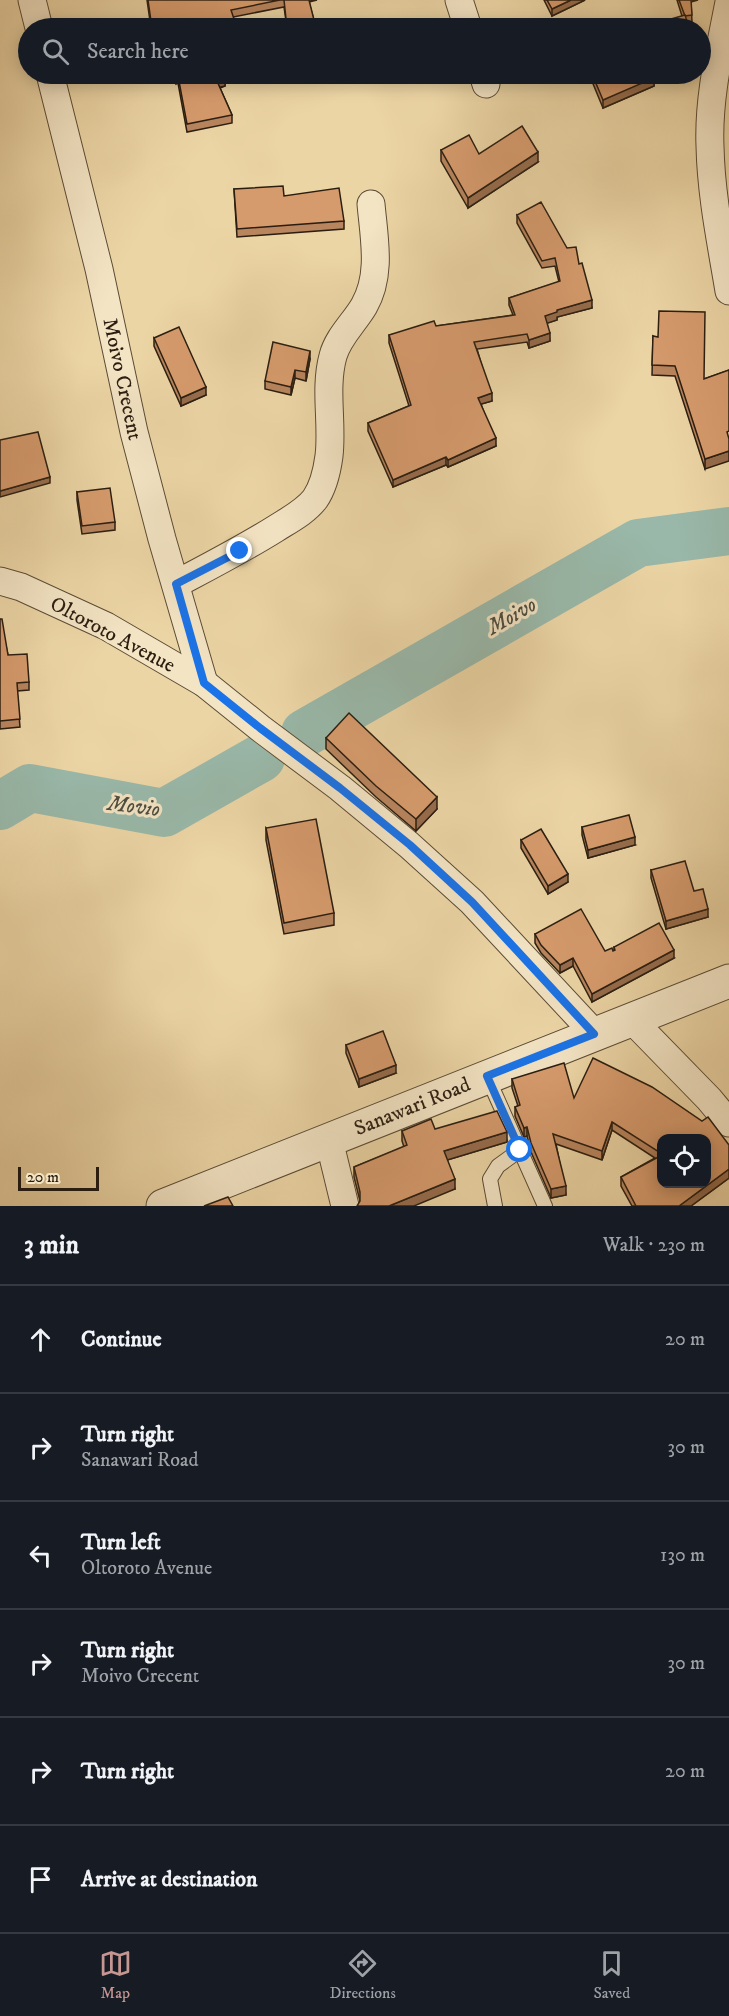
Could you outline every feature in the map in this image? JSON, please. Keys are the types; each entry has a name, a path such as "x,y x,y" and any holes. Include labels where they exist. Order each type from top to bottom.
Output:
{"street":[{"path":"32,0 36,18"},
{"path":"459,0 465,18"},
{"path":"729,2 713,82 709,145 715,209 729,291"},
{"name":"Moivo Crecent","path":"53,84 99,269 134,432 204,683"},
{"path":"176,584 240,551 299,514 315,499 323,483 329,454 329,378 333,355 339,341 365,305 376,266 371,204"},
{"name":"Oltoroto Avenue","path":"0,581 21,587 106,626 204,683 340,788 436,869 472,902 594,1034"},
{"name":"Sanawari Road","path":"163,1206 729,981"},
{"path":"631,1019 709,1099 729,1123"},
{"path":"329,1140 345,1206"}],"lane":[{"path":"487,1076 544,1206"},
{"path":"495,1206 490,1179 498,1166 520,1150"}],"building":[{"path":"148,0 280,0 231,10 234,18 151,18"},
{"path":"284,0 309,0 314,18 286,18"},
{"path":"547,0 571,0 552,9"},
{"path":"679,0 691,0 692,15 685,16"},
{"path":"180,84 218,84 232,115 187,124"},
{"path":"596,84 640,84 603,100"},
{"path":"522,126 538,152 468,198 441,150 469,135 479,154"},
{"path":"283,186 284,196 339,188 344,221 237,229 234,189"},
{"path":"541,202 567,248 576,247 579,264 582,263 592,300 557,310 545,316 550,333 529,340 527,334 474,342 492,393 478,398 496,438 448,460 446,457 393,480 368,423 411,405 389,335 434,321 436,326 515,315 509,298 560,281 555,258 542,261 517,215"},
{"path":"659,311 705,312 704,379 729,370 729,431 727,432 729,451 705,459 675,366 652,365 653,336 658,337"},
{"path":"179,327 206,387 181,398 154,338"},
{"path":"273,342 310,351 306,372 295,370 291,387 265,381"},
{"path":"38,432 50,477 0,491 0,440"},
{"path":"110,488 115,522 82,526 77,492"},
{"path":"0,619 2,619 8,655 27,654 29,682 17,683 20,719 0,721"},
{"path":"349,713 437,797 416,819 376,786 326,738"},
{"path":"629,815 635,837 588,850 582,827"},
{"path":"316,819 334,913 284,923 266,828"},
{"path":"541,829 568,874 548,886 521,840"},
{"path":"685,861 694,891 703,889 708,909 666,921 651,870"},
{"path":"581,909 605,951 612,948 613,951 615,950 614,947 659,923 674,950 592,994 573,958 560,965 541,945 535,934"},
{"path":"383,1031 396,1065 359,1079 346,1045"},
{"path":"593,1058 652,1087 702,1121 708,1117 729,1145 729,1169 711,1182 711,1134 657,1134 657,1151 612,1122 602,1151 553,1134 566,1186 551,1189 531,1143 527,1127 524,1128 515,1107 520,1105 512,1079 564,1063 574,1098"},
{"path":"497,1111 507,1132 444,1151 455,1179 389,1206 357,1206 360,1201 360,1192 354,1167 407,1145 402,1131 431,1119 435,1129"},
{"path":"657,1158 657,1188 703,1188 679,1206 636,1206 621,1177"},
{"path":"228,1197 233,1206 204,1206"}],"waterway":[{"name":"Moivo","path":"305,733 638,543 729,531"},
{"name":"Movio","path":"0,806 30,788 164,813 261,758"}],"route":[{"path":"240,551 176,584 204,683 410,845 472,902 594,1034 487,1076 520,1150"}]}
